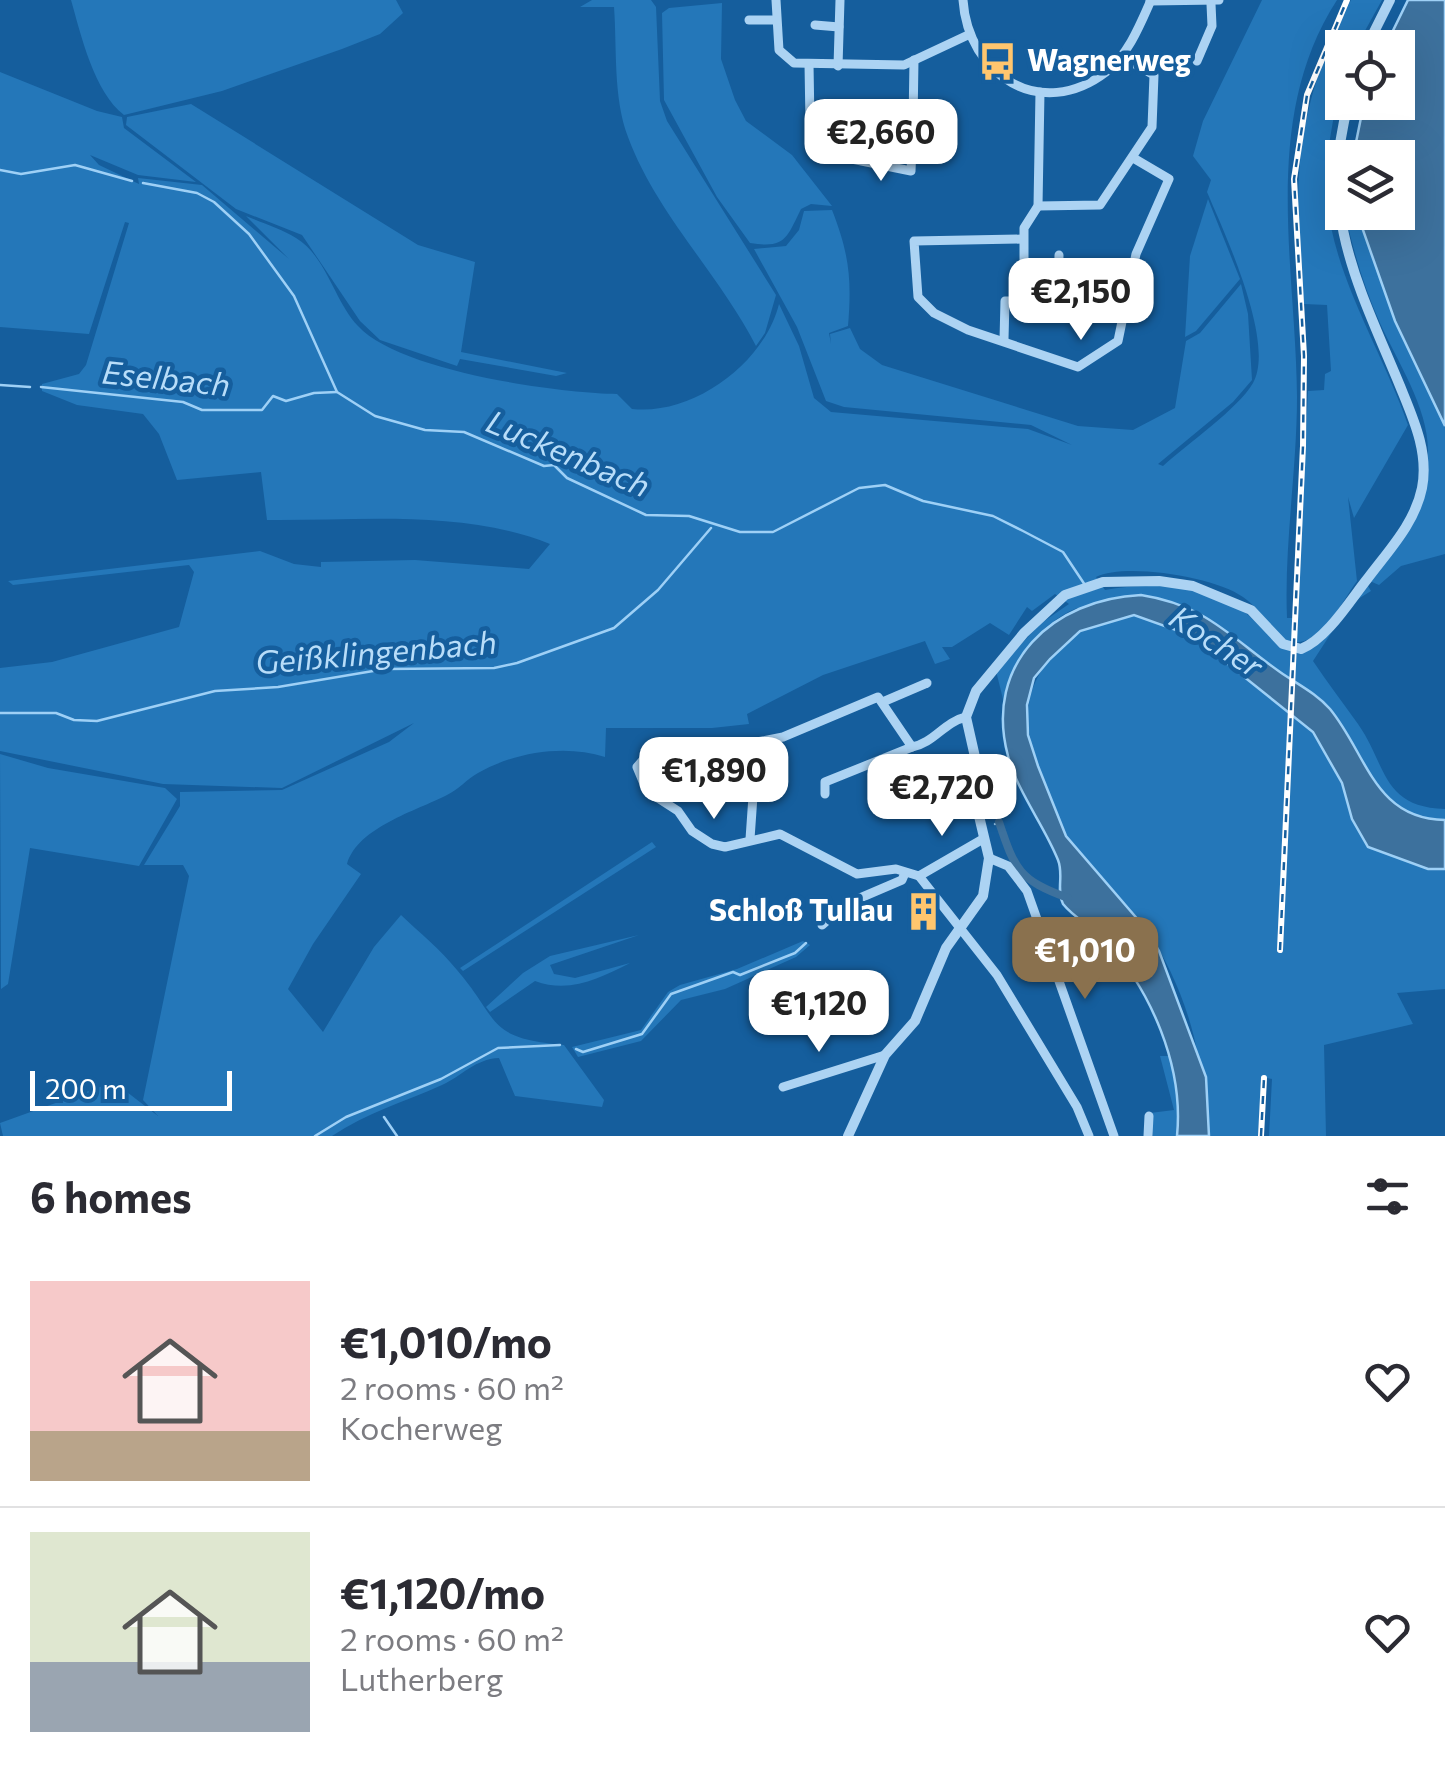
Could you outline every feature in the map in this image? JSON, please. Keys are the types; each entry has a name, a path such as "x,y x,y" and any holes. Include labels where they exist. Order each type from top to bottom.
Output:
{"street":[{"path":"776,0 778,50 809,64 904,65 968,36"},
{"path":"838,66 840,0"},
{"path":"963,0 968,36 994,71 1040,92 1092,82 1121,56 1150,1 1215,2 1212,26 1197,61"},
{"path":"1375,30 1390,0"},
{"path":"749,20 776,20"},
{"path":"815,25 839,26"},
{"path":"1038,206 1100,205 1124,167 1135,159 1152,127 1154,75 1121,56"},
{"path":"834,124 836,156 911,170 914,60"},
{"path":"809,64 810,122 913,123"},
{"path":"1024,301 1023,239 1038,206 1040,92"},
{"path":"848,1136 870,1080 885,1054 916,1020 946,948 983,896 989,858 979,816 982,788 966,717 976,690 1024,632 1049,606 1074,592 1122,580 1193,586 1251,610 1283,644 1301,649 1336,617 1415,511 1424,475 1418,431 1348,264 1336,203 1338,140 1344,120"},
{"path":"1023,239 914,241 911,252 916,286 925,306 968,330 1078,367 1118,342 1136,254 1169,179 1135,159"},
{"path":"1058,254 1058,302"},
{"path":"1004,340 1005,301 1126,302"},
{"path":"885,702 927,683"},
{"path":"912,747 885,702 878,698 783,737 650,752 638,767 646,791 678,811 692,831 725,847 750,840 791,837 857,874 876,870 919,876 962,926 1077,1107 1088,1136"},
{"path":"825,794 826,782 924,745 953,720 966,717"},
{"path":"750,840 757,770 766,767"},
{"path":"724,792 752,796"},
{"path":"919,876 984,839"},
{"path":"989,858 1008,866 1027,892 1114,1136"},
{"path":"822,924 846,904 902,880 905,873"},
{"path":"783,1087 885,1054"},
{"path":"867,1060 870,1080"},
{"path":"1148,1116 1148,1136"}],"shaded area":[{"path":"71,0 396,0 403,13 380,34 342,49 222,91 124,115 97,78"},
{"path":"592,0 651,0 656,7 660,101 667,121 776,295 765,333 756,346 640,165 620,106 614,7 580,7"},
{"path":"1262,0 1337,0 1313,46 1298,94 1290,143 1289,245 1297,397 1287,618 1297,618 1308,391 1324,390 1325,374 1331,371 1327,305 1304,304 1298,221 1302,148 1308,112 1325,58 1325,120 1334,120 1330,140 1325,140 1325,230 1331,230 1349,286 1408,425 1354,518 1348,497 1357,581 1320,631 1300,642 1288,642 1243,597 1213,583 1148,571 1096,577 1105,590 1160,586 1216,596 1247,614 1279,643 1303,652 1320,639 1362,588 1368,586 1371,591 1350,604 1313,661 1358,724 1397,792 1408,801 1445,809 1445,989 1397,993 1413,1024 1324,1045 1326,1136 1269,1136 1272,1079 1262,1077 1258,1136 1198,1136 1202,1085 1184,1003 1148,932 1064,833 1031,739 1028,723 1032,691 1049,660 1040,653 1083,612 1077,608 1051,623 1028,646 1011,674 1004,703 996,671 1040,624 1069,604 1055,594 1032,611 1027,607 1009,635 990,623 952,647 942,647 950,659 935,664 925,641 823,675 747,714 749,724 606,728 605,757 557,751 508,760 375,830 353,851 347,864 361,874 313,944 288,989 323,1032 374,947 401,915 451,963 507,1032 564,1045 604,1100 602,1107 515,1096 499,1058 476,1065 332,1136 3,1136 0,1123 114,1082 158,1116 143,1100 189,876 183,865 144,865 180,806 180,792 282,790 389,742 414,723 282,788 163,784 0,751 0,668 52,662 179,627 194,572 189,565 13,585 8,581 260,551 294,564 321,567 321,562 415,560 529,569 550,544 517,533 447,521 267,520 261,472 177,480 159,434 143,414 77,405 42,391 42,384 79,374 86,365 129,223 125,222 89,334 0,327 0,72 97,111 122,117 124,128 196,182 138,175 90,155 99,165 139,184 138,178 202,185 289,259 246,216 296,238 315,256 350,316 378,342 442,367 480,376 617,394 632,409 679,404 724,381 759,346 779,304 799,346 814,398 831,412 1028,429 1072,445 1031,425 844,407 826,401 797,327 754,249 786,246 799,230 804,211 832,210 846,253 848,326 829,333 831,344 830,334 850,328 860,349 882,365 1078,426 1133,430 1175,408 1186,341 1200,333 1241,284 1248,314 1252,380 1233,402 1158,464 1163,466 1236,404 1253,383 1258,365 1258,342 1245,287 1207,192 1211,180 1193,156 1203,121"},
{"path":"1351,0 1382,0 1365,30 1336,30"},
{"path":"722,3 721,59 746,121 792,155 832,206 811,204 801,209 784,239 771,244 750,243 717,197 664,100 662,13 669,8"},
{"path":"191,104 418,245 475,262 461,352 567,373 556,376 460,359 457,366 380,340 360,321 302,235 236,209 126,125 127,117"},
{"path":"1208,199 1240,279 1196,331 1185,337 1190,256"},
{"path":"1349,230 1364,230 1445,426 1445,554 1401,566 1379,585 1372,582 1372,576 1417,503 1426,469 1427,436 1418,402 1380,323"},
{"path":"0,754 48,768 165,788 177,799 139,866 30,848 8,984 1,989"},
{"path":"652,842 656,847 463,971 460,968"},
{"path":"639,935 550,965 554,974 575,978 630,963 607,974 573,985 535,981 490,1012 486,1007 523,973 550,956"},
{"path":"803,941 810,945 796,957 725,989 681,1000 641,1041 578,1057 572,1047 641,1030 668,992 680,985 737,969"},
{"path":"1160,1056 1170,1056 1178,1104 1177,1136 1153,1136 1150,1113 1174,1110"}],"water":[{"path":"1408,0 1445,0 1445,426 1395,321 1363,230 1415,230 1415,140 1356,140 1361,120 1415,120 1415,30 1393,30"},
{"name":"Kocher","path":"1141,595 1183,606 1216,624 1313,693 1343,727 1387,796 1402,809 1421,817 1445,820 1445,869 1428,869 1368,847 1352,819 1342,783 1313,732 1193,636 1134,615 1080,631 1034,678 1027,705 1028,735 1038,766 1066,836 1146,929 1159,951 1206,1077 1209,1136 1177,1136 1175,1083 1161,1030 1121,959 1099,934 1063,904 1058,860 1012,770 1003,723 1006,692 1016,665 1032,642 1054,623 1080,609 1109,599"}],"waterway":[{"name":"Luckenbach","path":"0,170 21,174 75,165 132,181"},
{"name":"Luckenbach","path":"143,183 197,193 214,202 249,234 294,296 337,392 375,416 425,430 464,432 544,466 554,465 567,478 646,515 689,516 740,532 773,532 859,488 885,485 923,501 993,516 1063,552 1085,585"},
{"name":"Eselbach","path":"0,385 30,387"},
{"name":"Eselbach","path":"41,387 183,402 202,410 262,410 273,396 286,401 314,393 337,392"},
{"name":"Geißklingenbach","path":"0,713 56,713 74,720 97,721 215,691 278,687 385,669 494,668 517,663 614,628 658,590 711,528"},
{"path":"1007,788 1009,783"},
{"path":"995,824 999,822"},
{"path":"999,822 1021,871 1039,885 1068,898"},
{"path":"576,1049 583,1052 642,1034 671,994 733,972 740,975 795,953 806,943"},
{"path":"315,1136 346,1117 441,1079 498,1048 560,1045"},
{"path":"384,1117 397,1136"}],"railway":[{"path":"1280,950 1303,446 1304,356 1294,179 1307,95 1347,0"},
{"path":"1261,1136 1264,1078"}],"place":[{"name":"Wagnerweg","path":"997,61"},
{"name":"Schloß Tullau","path":"923,911"}]}
